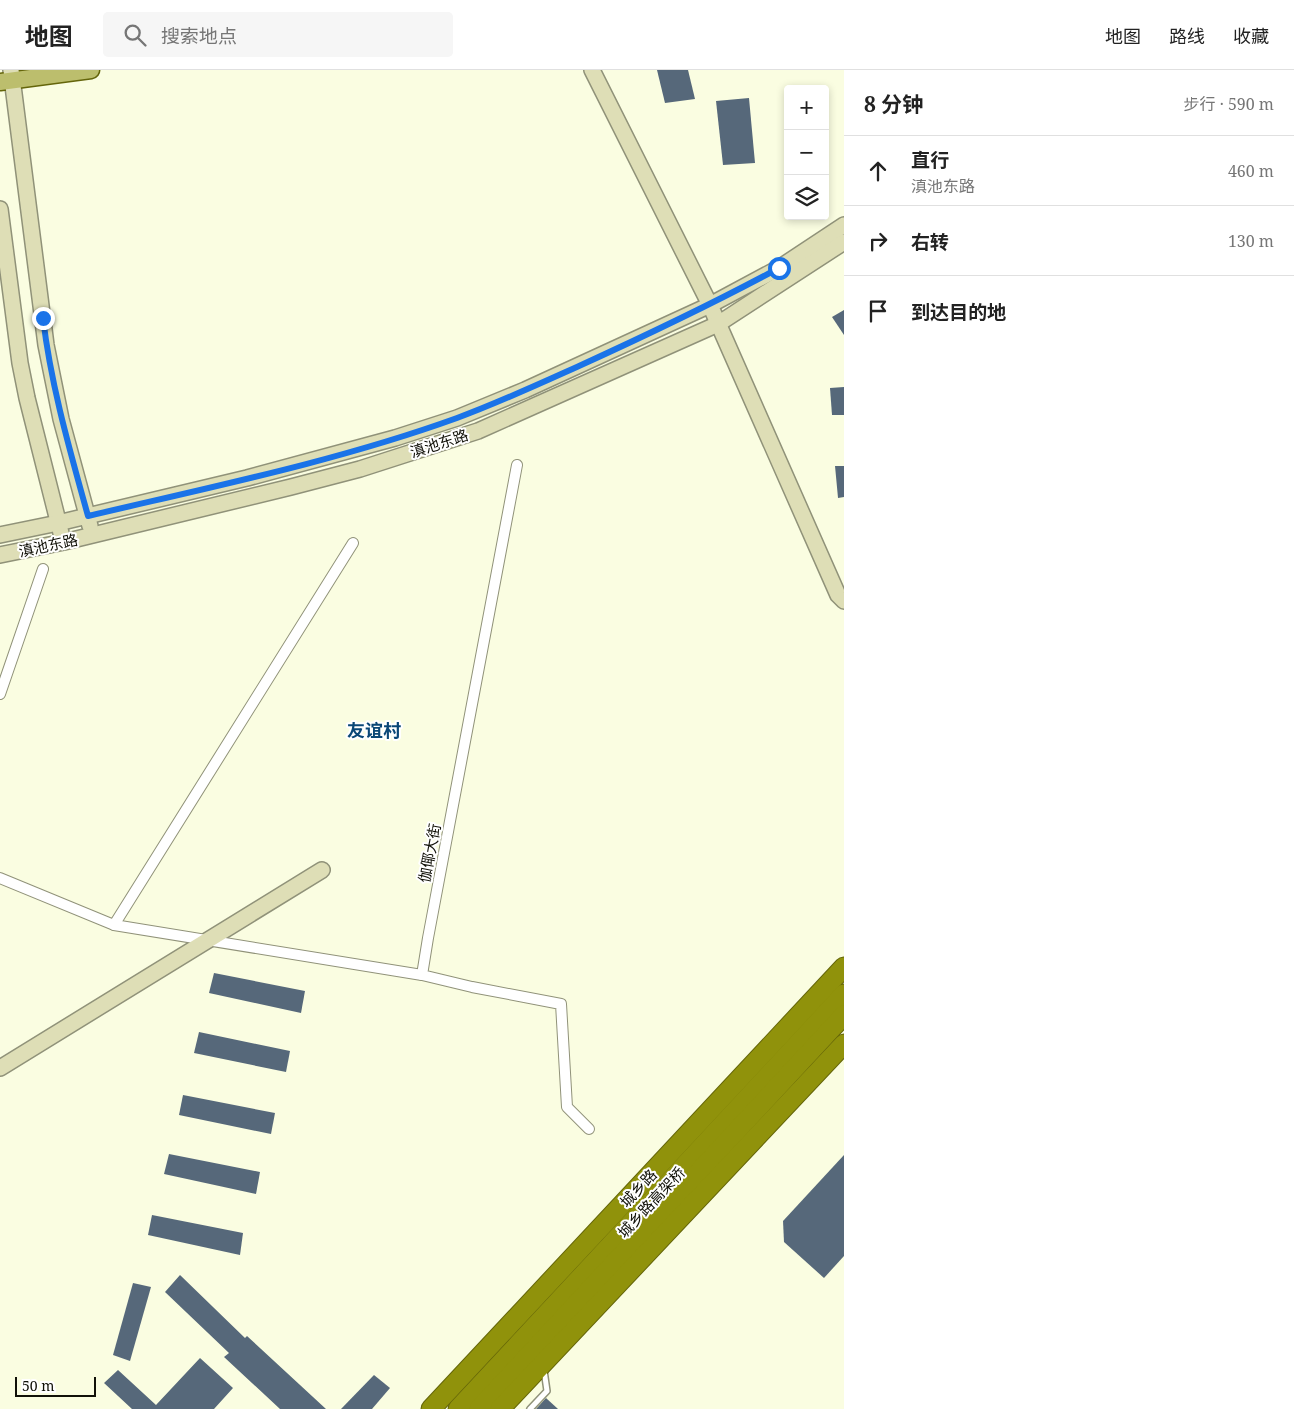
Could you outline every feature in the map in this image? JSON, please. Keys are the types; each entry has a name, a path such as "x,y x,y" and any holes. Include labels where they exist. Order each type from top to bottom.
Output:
{"highway":[{"name":"城乡路","path":"431,1409 844,967"},
{"name":"城乡路高架桥","path":"458,1409 844,994"},
{"name":"城乡路高架桥","path":"479,1409 844,1015"},
{"path":"500,1409 844,1044"}],"main road":[{"path":"8,78 91,70"}],"street":[{"path":"592,70 710,305 838,595 844,601"},
{"path":"8,78 46,345 61,419 92,535"},
{"path":"0,209 20,364 64,542"},
{"name":"滇池东路","path":"0,535 88,516 326,458 457,418 533,387 710,305 779,268 844,225"},
{"name":"滇池东路","path":"0,555 64,542 360,469 478,431 718,324 844,242"},
{"name":"伽倻大街","path":"422,975 429,928 517,465"},
{"path":"114,925 353,543"},
{"path":"0,694 43,569"},
{"path":"0,1068 322,870"},
{"path":"0,878 114,925 422,975 472,987 561,1004 567,1107 589,1129"}],"lane":[{"path":"530,1409 547,1391 543,1363"}],"building":[{"path":"657,70 688,70 695,99 665,103"},
{"path":"749,98 755,163 723,165 716,101"},
{"path":"844,310 844,335 832,317"},
{"path":"844,387 844,415 832,415 830,388"},
{"path":"835,466 844,466 844,497 838,498"},
{"path":"214,973 305,991 301,1013 209,993"},
{"path":"199,1032 290,1051 286,1072 194,1053"},
{"path":"183,1095 275,1113 271,1134 179,1115"},
{"path":"169,1154 260,1172 256,1194 164,1174"},
{"path":"844,1155 844,1256 824,1278 784,1242 783,1221"},
{"path":"152,1215 243,1233 240,1255 148,1235"},
{"path":"180,1275 245,1338 247,1336 326,1409 280,1409 224,1357 229,1353 165,1292"},
{"path":"133,1283 151,1287 130,1361 113,1355"},
{"path":"200,1358 233,1388 214,1409 132,1409 104,1383 118,1370 156,1405"},
{"path":"374,1375 390,1388 372,1409 341,1409"},
{"path":"546,1398 558,1409 536,1409"}],"district":[{"name":"友谊村","path":"374,730"}],"route":[{"path":"43,318 46,345 61,419 88,516 326,458 457,418 634,341 710,305 779,268"}]}
